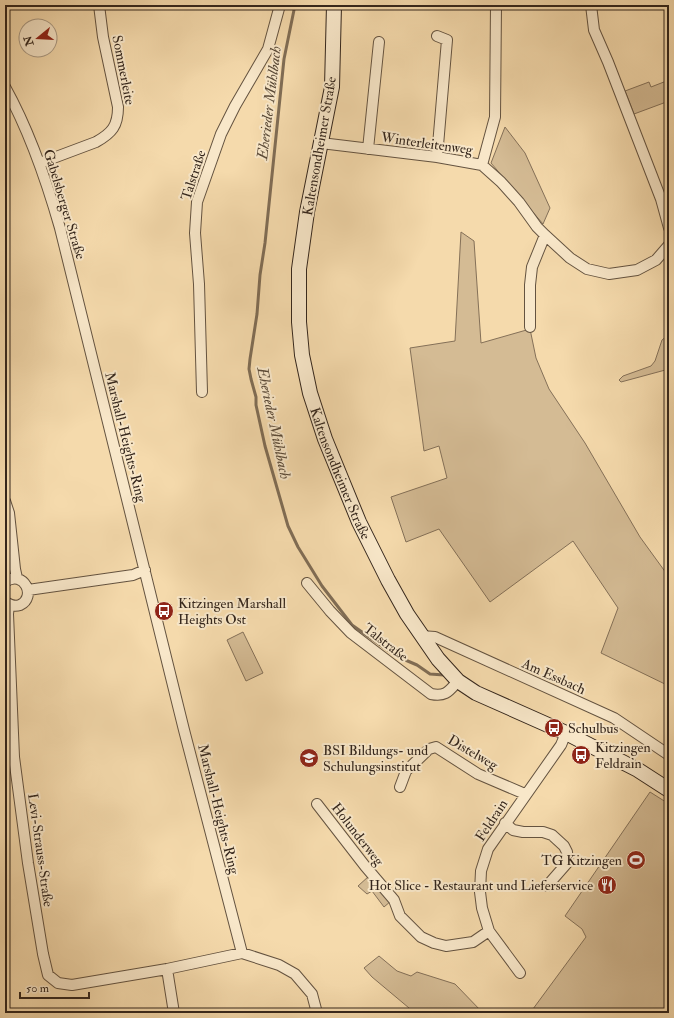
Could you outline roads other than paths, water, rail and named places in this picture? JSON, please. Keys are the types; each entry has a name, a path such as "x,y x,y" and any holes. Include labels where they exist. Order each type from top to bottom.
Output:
{"main road":[{"name":"Kaltensondheimer Straße","path":"334,5 332,87 307,212 299,269 299,322 302,355 310,393 325,439 359,522 388,580 421,636 438,660 458,681 476,694 566,733 638,770 669,790"}],"street":[{"name":"Sommerleite","path":"40,163 104,138 117,122 118,107 103,37 99,5"},
{"name":"Talstraße","path":"202,392 199,284 195,233 197,202 222,134 235,106 268,49 280,5"},
{"path":"482,165 495,117 496,5"},
{"path":"591,5 594,30 608,62 661,199 669,228"},
{"path":"437,36 447,40 437,157"},
{"path":"368,149 379,42"},
{"name":"Gabelsberger Straße","path":"5,87 28,133 48,186 80,310"},
{"name":"Winterleitenweg","path":"321,143 437,157 482,165 502,182 545,235 570,258 587,269 609,274 637,270 656,260 669,244"},
{"path":"530,327 530,285 532,267 545,235"},
{"name":"Marshall-Heights-Ring","path":"80,310 184,730 242,953"},
{"path":"5,501 9,513 17,578"},
{"path":"5,582 13,578 17,578 24,582 28,590 134,574 145,570"},
{"name":"Talstraße","path":"307,583 330,611 351,633 431,694 439,696 446,693 458,681"},
{"name":"Levi-Strauss-Straße","path":"28,590 27,598 21,604 14,606 7,604 14,757 29,870 48,975 58,983 72,985 167,969 242,953"},
{"name":"Am Essbach","path":"421,636 435,637 614,718 669,755"},
{"name":"Feldrain","path":"520,973 489,931 482,908 480,892 481,870 488,848 561,745 566,733"},
{"name":"Distelweg","path":"400,787 406,771 429,749 436,747 478,774 525,794"},
{"name":"Holunderweg","path":"317,804 365,866 394,900 400,916 421,937 434,943 446,946 473,942 489,931"},
{"path":"505,823 512,830 523,832 543,832 552,835 564,846 567,852 568,862 547,886"},
{"path":"242,953 279,965 295,974 312,994 317,1013"},
{"path":"167,969 174,1013"}],"waterway":[{"name":"Eherieder Mühlbach","path":"295,5 284,59 257,314 249,369 265,446 288,526 298,547 322,586 352,625 396,656 417,665 430,674 444,675"}],"place":[{"name":"Kitzingen Marshall Heights Ost","path":"164,611"},
{"name":"Schulbus","path":"554,728"},
{"name":"Kitzingen Feldrain","path":"581,755"},
{"name":"BSI Bildungs- und Schulungsinstitut","path":"309,758"},
{"name":"TG Kitzingen","path":"636,860"},
{"name":"Hot Slice - Restaurant und Lieferservice","path":"607,885"}]}
